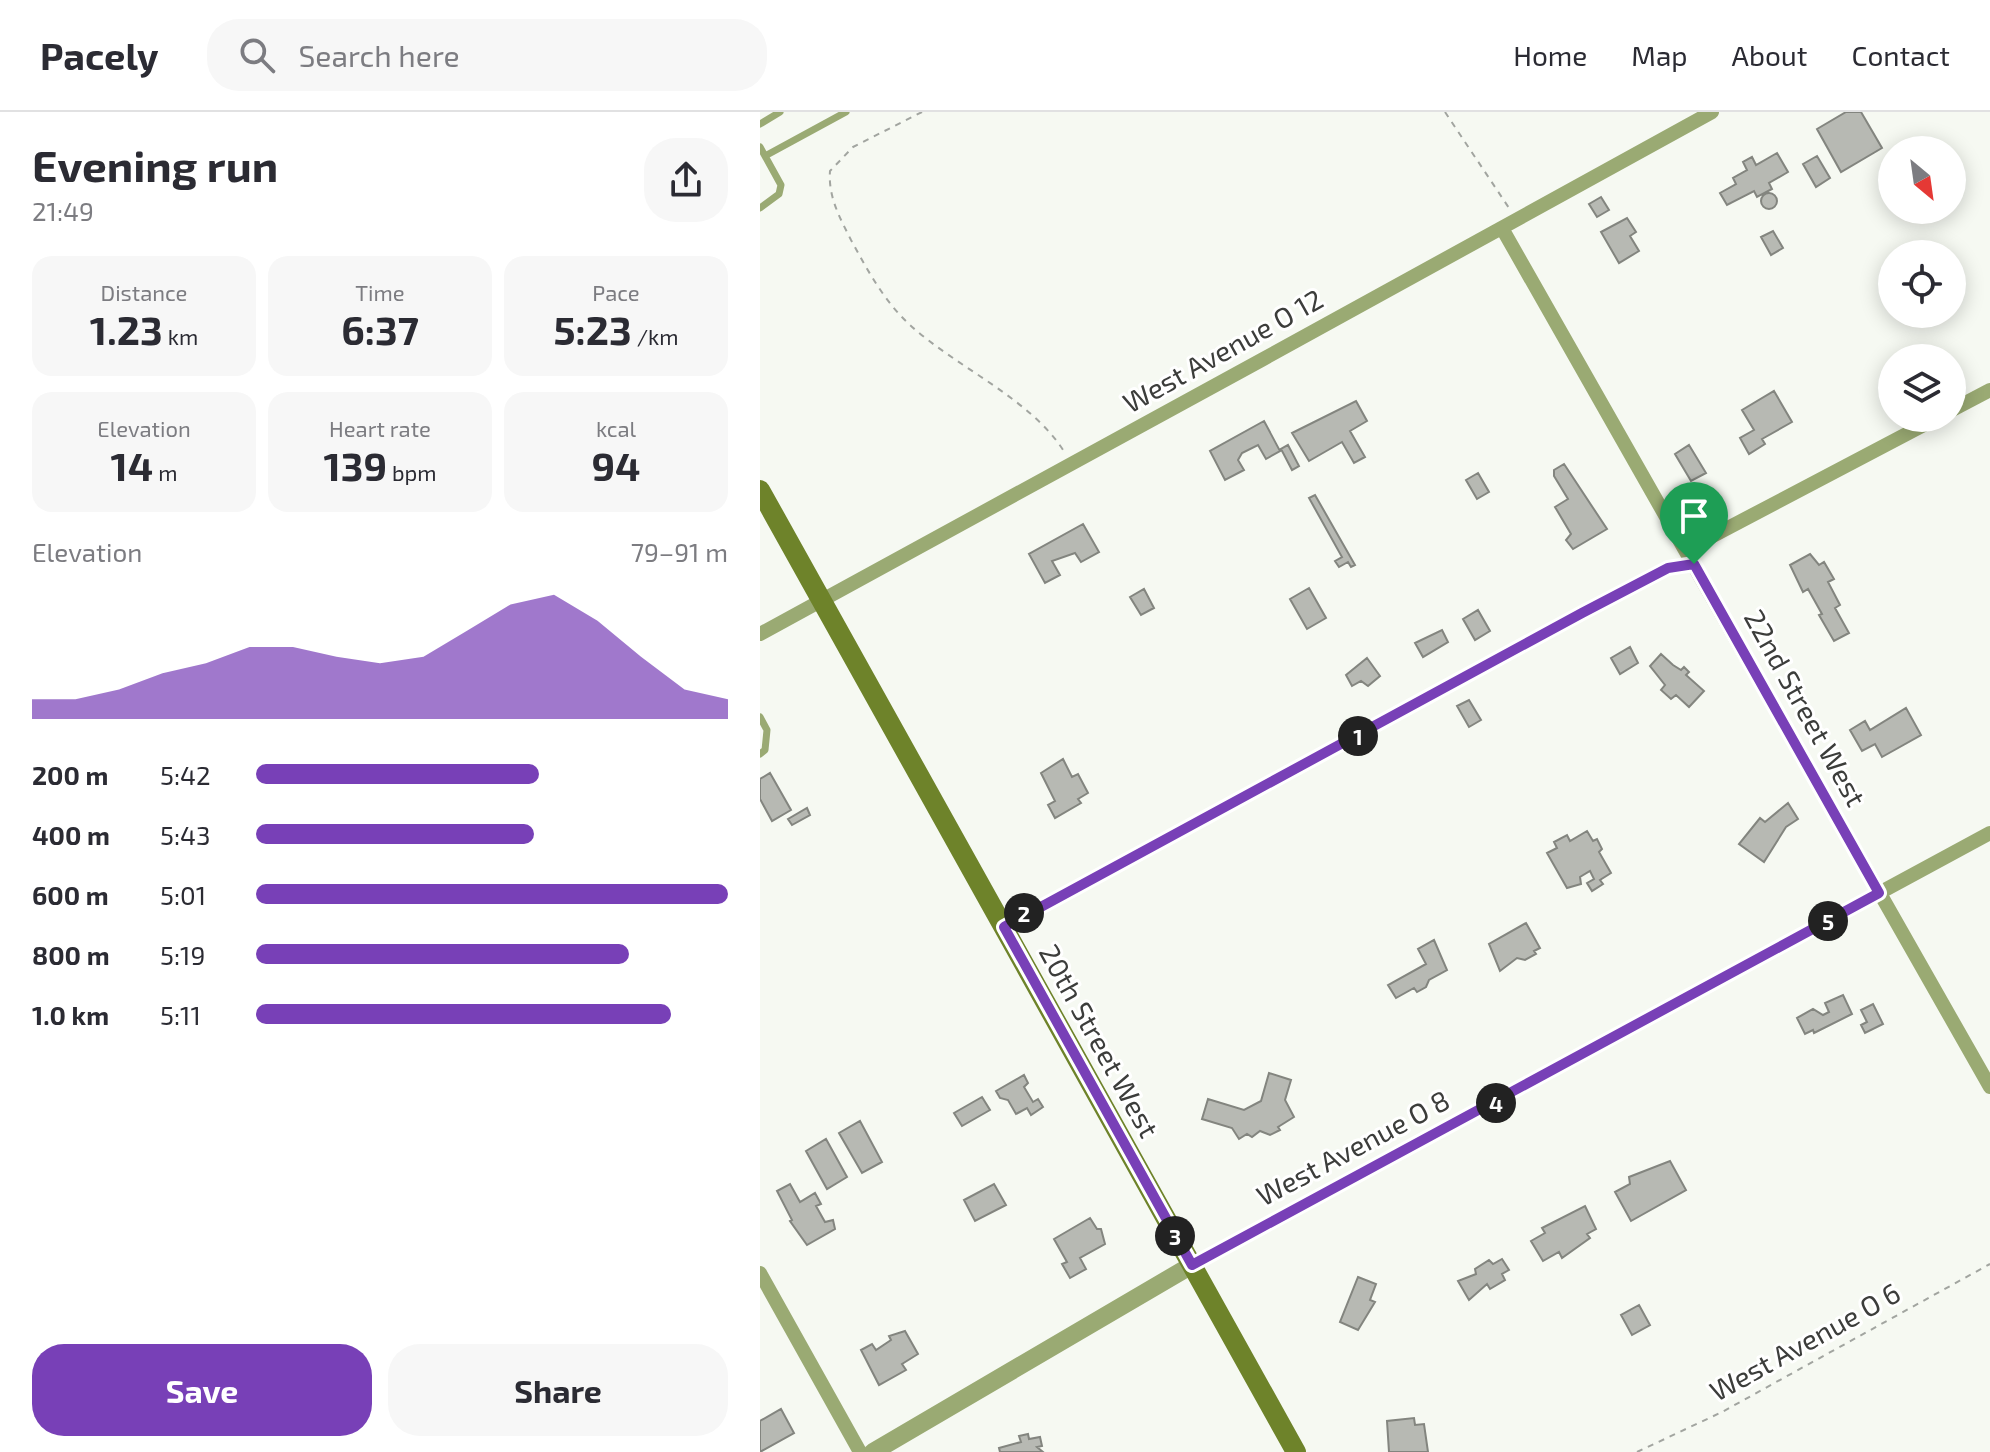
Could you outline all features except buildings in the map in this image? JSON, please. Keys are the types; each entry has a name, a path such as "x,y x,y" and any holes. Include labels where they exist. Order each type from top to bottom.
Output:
{"main road":[{"name":"20th Street West","path":"760,490 1296,1452"}],"street":[{"name":"West Avenue O 12","path":"760,634 1503,230 1712,112"},
{"name":"22nd Street West","path":"1503,230 1990,1087"},
{"path":"1966,403 1990,390"},
{"path":"1690,557 1912,432"},
{"name":"West Avenue O 8","path":"873,1452 1192,1265 1990,833"},
{"path":"760,1273 860,1452"}],"lane":[{"path":"760,124 780,112"},
{"path":"765,156 846,112"},
{"path":"760,147 781,185 779,194 760,208"},
{"path":"760,717 767,730 765,750 760,754"}],"path":[{"path":"922,112 841,155 830,171 833,202 865,265 898,312 930,341 1045,427 1072,464"},
{"path":"1445,112 1517,221"},
{"path":"1004,927 1690,557"},
{"name":"West Avenue O 6","path":"1637,1452 1722,1412 1990,1264"}],"route":[{"path":"1694,564 1879,893 1192,1265 1004,927 1038,905 1106,872 1582,613 1668,568 1694,564"}]}
